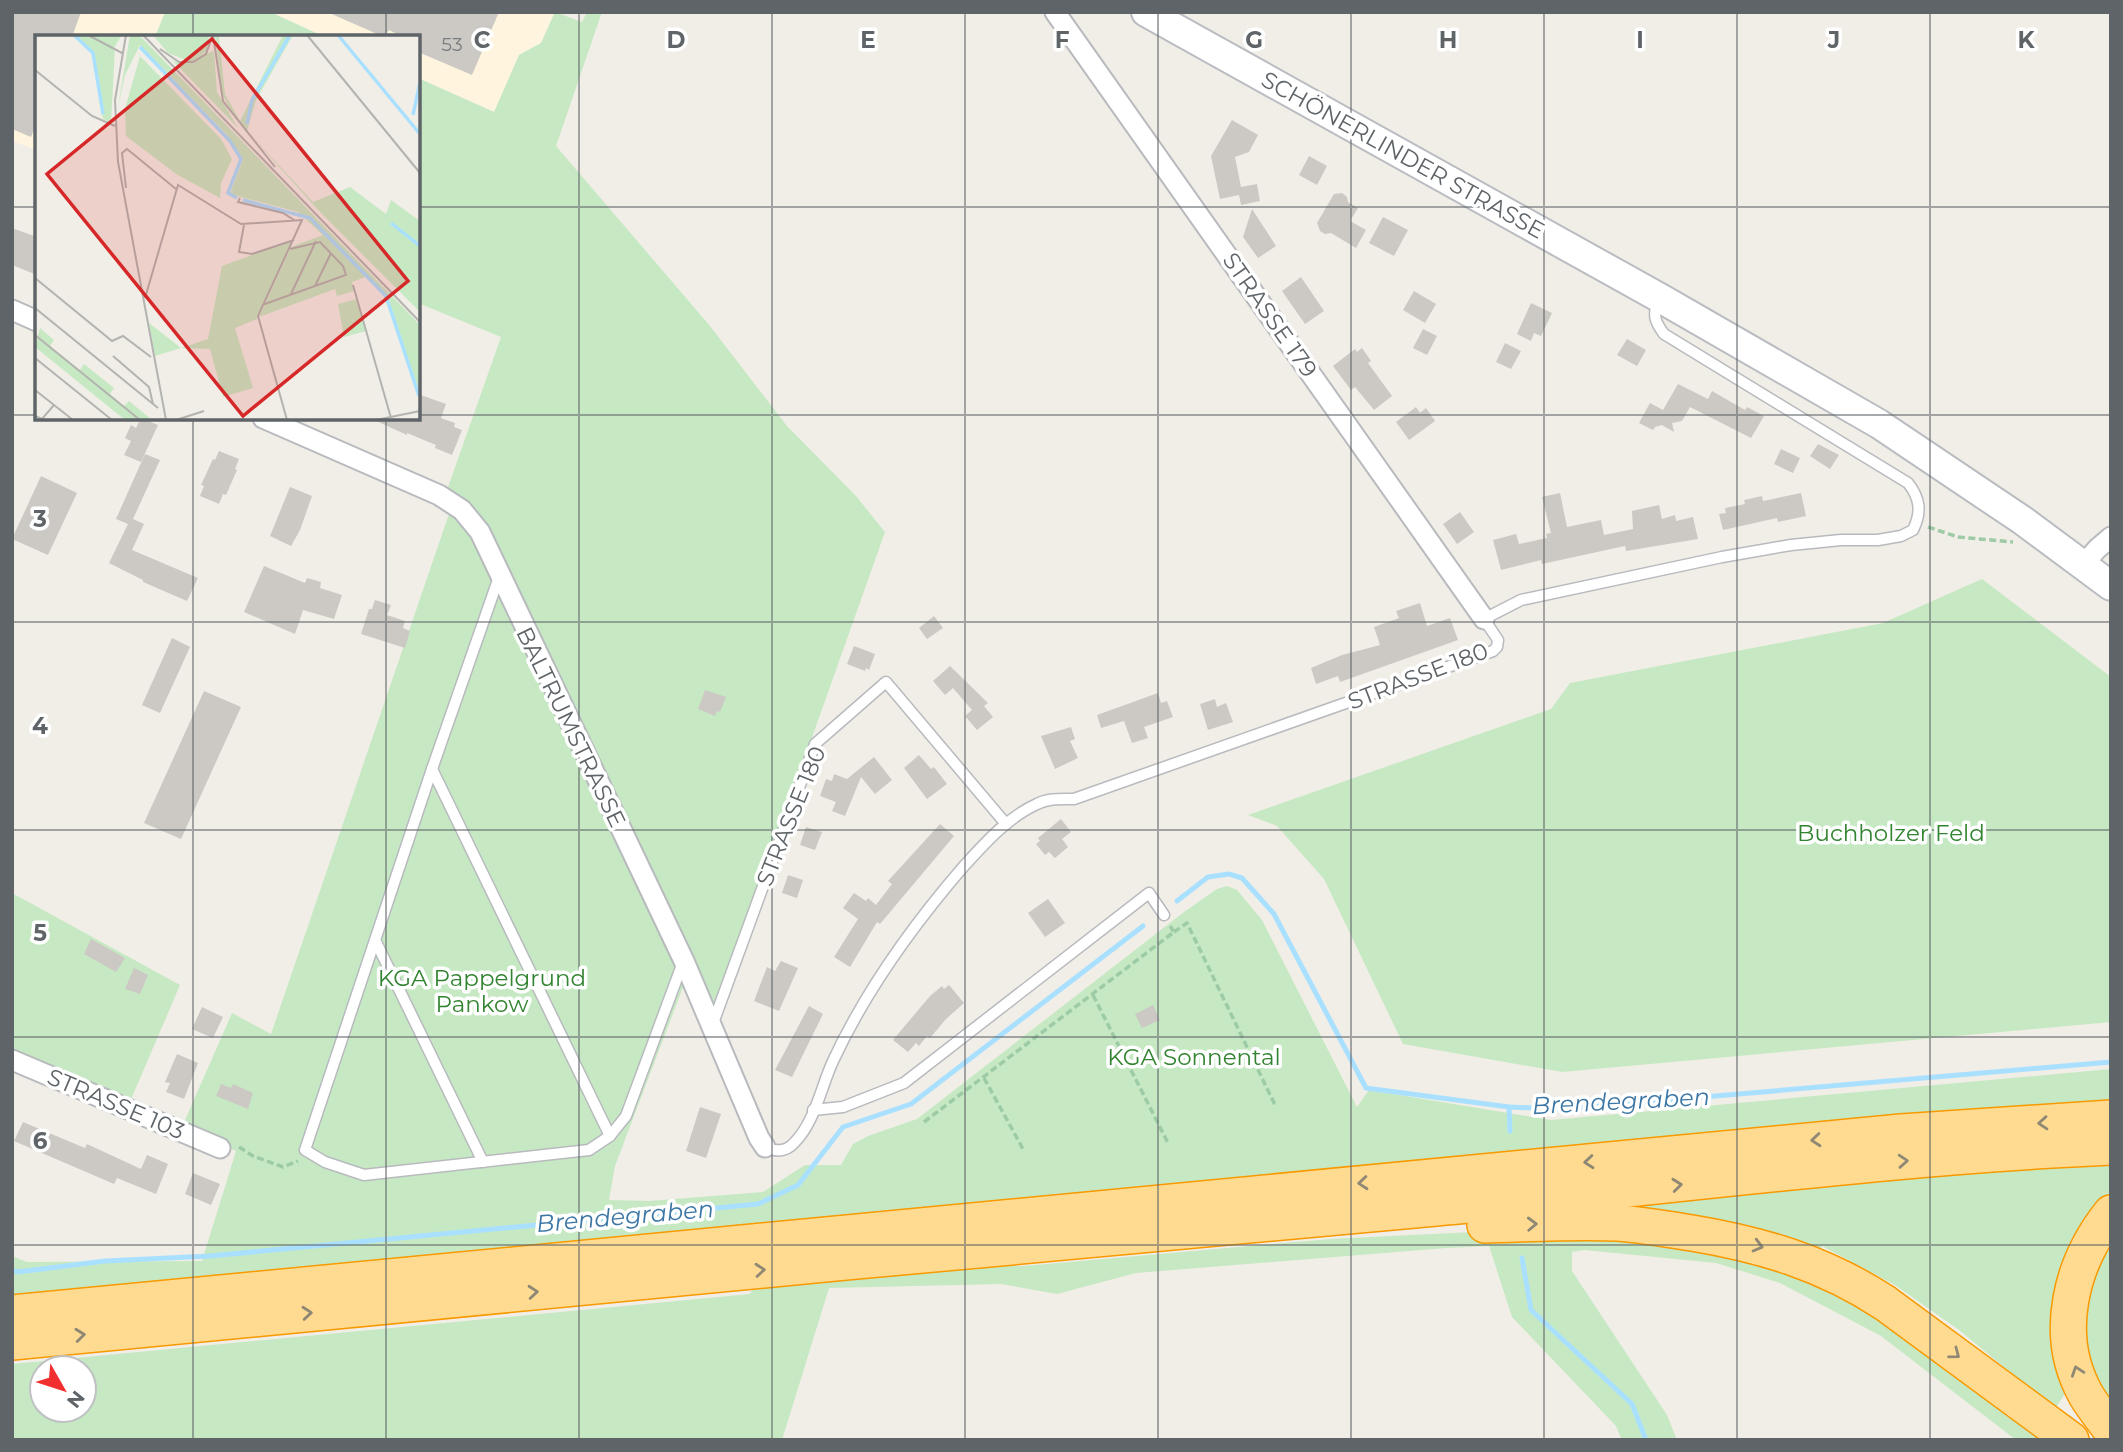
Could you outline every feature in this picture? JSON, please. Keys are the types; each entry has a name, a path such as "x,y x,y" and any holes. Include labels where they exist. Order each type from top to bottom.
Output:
{"highway":[{"path":"12,1313 1887,1133 2111,1118"},
{"path":"12,1342 999,1247 1612,1192 1893,1162 2111,1147"},
{"path":"2111,1213 2085,1252 2068,1310 2068,1331 2073,1358 2085,1393 2111,1430"},
{"path":"999,1247 1585,1222 1651,1226 1703,1235 1750,1244 1804,1260 1863,1289 1908,1318 2071,1440"}],"main road":[{"name":"SCHÖNERLINDER STRASSE","path":"1146,12 1660,298 1879,424 1973,485 2111,586"}],"street":[{"name":"STRASSE 179","path":"1055,12 1484,619"},
{"path":"12,310 35,320"},
{"name":"BALTRUMSTRASSE","path":"268,420 439,495 462,510 480,532 499,577 684,961 711,1030 765,1147"},
{"path":"2083,565 2111,537"},
{"name":"STRASSE 103","path":"12,1060 220,1148"}],"lane":[{"path":"1660,298 1655,310 1655,322 1664,334 1908,482 1918,495 1917,523"},
{"name":"STRASSE 180","path":"765,1147 774,1151 793,1146 801,1135 864,1003 900,947 933,902 975,854 1006,824 1039,802 1074,799 1493,651 1498,640 1484,619 1521,600 1777,548 1900,536 1913,530 1917,523"},
{"path":"499,577 432,768 305,1150 346,1171 364,1175 589,1150 610,1136 626,1116 684,961"},
{"name":"STRASSE 180","path":"711,1030 815,744 886,682 1006,824"},
{"path":"432,768 610,1136"},
{"path":"813,1110 843,1107 904,1083 1149,893 1164,915"},
{"path":"376,942 483,1162"}],"path":[{"path":"1917,523 1958,537 2013,542"},
{"path":"1164,915 1174,932"},
{"path":"924,1122 1187,923 1276,1107"},
{"path":"1093,995 1168,1143"},
{"path":"984,1078 1023,1149"},
{"path":"240,1149 283,1167 297,1162 305,1150"}],"shaded area":[{"path":"12,12 165,12 156,35 35,35 35,149 12,141"},
{"path":"270,12 555,12 541,43 519,55 495,112 420,79 420,35 321,35"}],"green space":[{"path":"165,12 270,12 321,35 156,35"},
{"path":"555,12 582,22 587,12 602,12 556,146 710,326 787,426 856,496 885,532 713,1016 595,762 447,490 501,337 420,304 420,79 494,112 519,55 541,43"},
{"path":"450,511 465,522 685,982 615,1166 609,1200 649,1201 763,1192 805,1165 841,1165 853,1144 917,1119 1184,912 1217,889 1227,886 1237,890 1262,920 1357,1107 1369,1090 1551,1120 2111,1069 2111,1101 12,1299 12,1256 27,1262 202,1261 236,1151 182,1127 232,1013 271,1034"},
{"name":"Buchholzer Feld","path":"1982,579 2111,677 2111,1022 1562,1072 1403,1044 1324,879 1277,826 1248,815 1551,709 1570,683 1883,623"},
{"path":"12,893 180,985 129,1104 12,1054"},
{"path":"2111,1157 2111,1191 2079,1229 2070,1386 2055,1409 1959,1330 1895,1285 1822,1246 1818,1253 1571,1213 1711,1193"},
{"path":"2111,1227 2111,1414 2087,1374 2079,1296"},
{"path":"1473,1232 1608,1233 1792,1268 1862,1302 2050,1440 2016,1440 1881,1336 1780,1283 1716,1263 1585,1250 1572,1252 1572,1271 1667,1415 1677,1440 1622,1440 1616,1426 1512,1317 1489,1246 1136,1273 1057,1294 1001,1284 829,1288 782,1440 12,1440 12,1364 28,1362 28,1424 98,1424 98,1356 750,1294 756,1282 954,1267 1024,1266 1330,1239"}],"building":[{"path":"12,12 81,12 73,35 35,35 35,127 31,137 12,129"},
{"path":"327,12 499,12 472,75 420,53 420,35 399,35 389,30 385,35 379,35"},
{"path":"1232,120 1258,135 1249,152 1235,157 1241,187 1257,184 1260,201 1241,205 1239,195 1220,199 1211,156"},
{"path":"1309,156 1327,166 1317,185 1299,175"},
{"path":"1342,193 1348,202 1358,208 1350,221 1366,230 1356,248 1331,233 1320,231 1317,223 1334,194"},
{"path":"1252,209 1276,246 1258,258 1243,237"},
{"path":"1383,217 1408,230 1394,256 1369,243"},
{"path":"12,228 35,236 35,274 12,265"},
{"path":"1301,277 1324,311 1305,324 1282,291"},
{"path":"1414,291 1436,304 1425,323 1403,310"},
{"path":"1531,303 1552,313 1541,336 1534,333 1531,341 1517,334"},
{"path":"1423,329 1437,336 1427,355 1413,348"},
{"path":"1627,339 1646,350 1637,366 1617,355"},
{"path":"1505,343 1521,351 1511,369 1496,362"},
{"path":"1362,348 1371,361 1368,363 1392,396 1374,410 1355,387 1351,390 1333,366 1355,349 1357,352"},
{"path":"1678,384 1708,399 1712,391 1745,410 1747,407 1764,416 1751,438 1690,407 1682,421 1672,423 1674,432 1662,425 1653,430 1639,423 1650,403 1663,410"},
{"path":"420,395 446,404 441,418 455,423 454,427 462,430 452,455 435,448 436,445 374,420 420,420"},
{"path":"1416,407 1420,413 1426,408 1435,421 1409,440 1396,422"},
{"path":"140,420 158,425 141,462 124,455 131,441 125,438 131,425 136,428"},
{"path":"1818,444 1839,455 1830,469 1810,456"},
{"path":"1781,449 1800,458 1793,473 1774,464"},
{"path":"219,451 239,459 226,495 223,494 219,504 200,496 204,486 201,485"},
{"path":"145,454 160,460 133,519 144,524 132,550 198,578 187,601 143,582 109,563 128,524 116,519"},
{"path":"41,476 77,493 48,555 12,539"},
{"path":"290,487 312,496 300,530 291,546 270,536"},
{"path":"1560,493 1567,527 1601,520 1604,535 1633,529 1632,511 1659,505 1662,519 1675,515 1676,521 1693,517 1698,539 1626,551 1625,546 1542,564 1541,560 1501,570 1493,540 1516,534 1519,544 1547,538 1546,534 1551,533 1542,497"},
{"path":"1801,493 1806,516 1778,522 1777,518 1723,530 1719,514 1726,513 1725,508 1745,504 1744,500 1762,496 1763,501"},
{"path":"1460,512 1474,532 1457,544 1443,524"},
{"path":"264,566 305,583 307,578 321,582 320,588 342,595 334,619 303,610 295,634 244,612"},
{"path":"375,600 391,605 387,615 405,621 403,628 410,631 405,648 361,634 369,609 372,609"},
{"path":"1420,603 1427,626 1450,618 1458,640 1340,682 1338,676 1316,684 1311,668 1342,655 1380,645 1374,627 1399,618 1396,611"},
{"path":"934,616 943,628 927,639 919,628"},
{"path":"172,638 190,647 160,713 142,705"},
{"path":"854,646 875,654 869,670 847,664"},
{"path":"950,666 988,703 984,706 993,717 977,730 965,716 972,710 953,688 945,695 933,681"},
{"path":"705,690 726,697 720,712 717,711 715,716 698,709"},
{"path":"204,691 241,707 181,839 144,823"},
{"path":"1158,693 1161,703 1167,701 1173,717 1144,727 1148,738 1132,743 1124,721 1101,728 1097,715"},
{"path":"1215,699 1217,707 1226,703 1233,722 1208,730 1200,704"},
{"path":"1071,727 1075,739 1070,741 1078,758 1055,769 1041,736"},
{"path":"919,755 931,769 934,767 947,784 927,799 904,768"},
{"path":"874,757 892,780 875,794 861,777 845,816 832,811 836,802 820,796 826,779 832,781 834,774 847,779"},
{"path":"1061,819 1071,832 1062,839 1068,847 1055,858 1049,852 1045,855 1036,844 1040,841 1038,838"},
{"path":"940,824 954,836 880,924 877,922 850,967 834,957 858,919 843,908 854,893 866,901 868,898 876,905 892,884 888,881"},
{"path":"806,827 822,832 815,850 800,845"},
{"path":"788,875 803,880 797,898 782,893"},
{"path":"1048,899 1065,923 1045,937 1028,913"},
{"path":"91,939 125,958 116,972 84,954"},
{"path":"781,961 798,968 779,1011 754,1001 767,967 775,971"},
{"path":"134,968 148,975 140,994 125,989"},
{"path":"949,985 964,1003 930,1038 927,1036 919,1046 916,1043 908,1052 893,1040 930,996 942,986 944,989"},
{"path":"1153,1005 1160,1020 1142,1028 1135,1014"},
{"path":"809,1006 823,1014 792,1077 775,1070"},
{"path":"202,1007 223,1017 213,1038 192,1029"},
{"path":"177,1054 198,1063 184,1099 166,1092 170,1083 165,1082"},
{"path":"221,1084 231,1088 233,1084 253,1093 248,1109 216,1096"},
{"path":"700,1107 721,1114 706,1158 686,1151"},
{"path":"23,1122 85,1148 87,1144 141,1169 147,1155 168,1164 156,1194 117,1178 114,1184 14,1141"},
{"path":"193,1173 220,1184 211,1205 185,1194"}],"waterway":[{"name":"Brendegraben","path":"1177,901 1208,877 1229,874 1242,878 1274,914 1366,1088 1509,1107 1563,1109 2111,1062"},
{"name":"Brendegraben","path":"12,1270 18,1272 105,1261 210,1256 758,1204 798,1185 843,1127 911,1104 1143,926"},
{"path":"1509,1107 1510,1131"},
{"path":"1522,1258 1531,1310 1632,1404 1646,1440"}],"park label":[{"name":"KGA Pappelgrund Pankow","path":"482,991"},
{"name":"KGA Sonnental","path":"1194,1057"}]}
